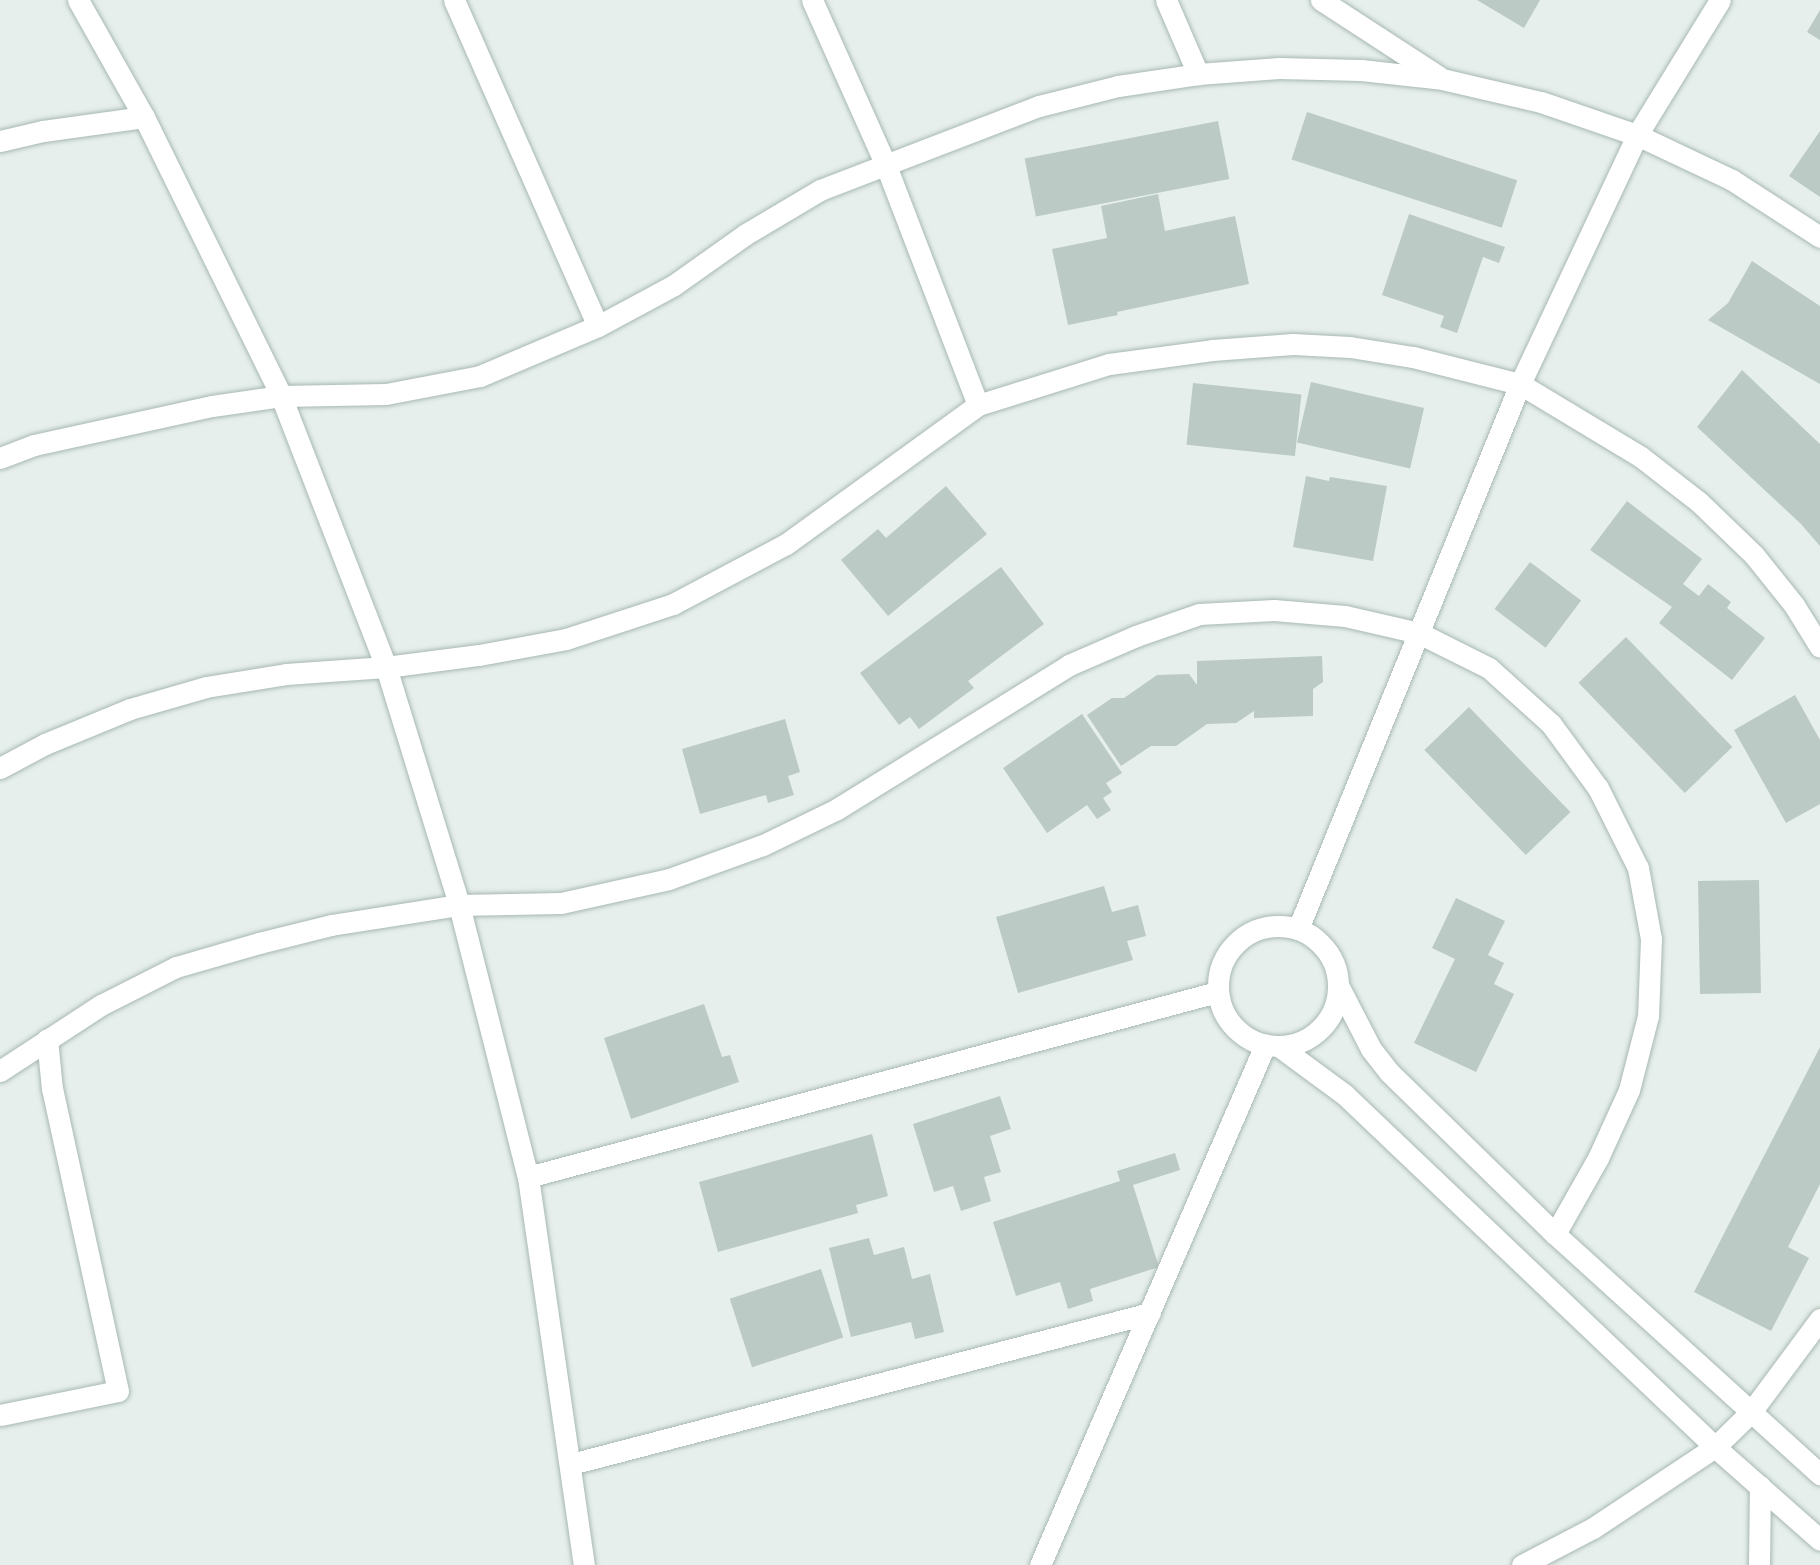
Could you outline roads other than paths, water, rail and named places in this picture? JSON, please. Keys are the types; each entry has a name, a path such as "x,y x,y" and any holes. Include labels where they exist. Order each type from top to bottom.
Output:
{"street":[{"path":"78,0 144,117 281,396 386,667 459,905 528,1177 584,1565"},
{"path":"454,0 598,326"},
{"path":"812,0 885,163 978,405"},
{"path":"1166,0 1198,74"},
{"path":"1321,0 1442,79"},
{"path":"1298,929 1520,384 1637,135 1720,0"},
{"path":"0,458 34,445 135,422 281,396 386,394 480,376 598,326 674,285 746,234 820,190 1039,106 1118,86 1198,74 1279,68 1361,70 1442,79 1541,102 1637,135 1732,180 1820,237"},
{"path":"0,141 43,131 144,117"},
{"path":"0,768 45,744 131,709 206,687 286,674 386,667 479,655 566,639 673,604 786,544 978,405 1109,364 1212,350 1293,344 1350,348 1413,357 1520,384 1641,457 1699,502 1754,555 1794,606 1820,647"},
{"path":"0,1071 101,1005 176,967 331,925 459,905 561,904 669,879 763,845 837,809 1069,665 1136,636 1199,614 1274,610 1345,616 1419,634 1489,668 1551,724 1598,788 1638,868 1651,939 1648,1016 1629,1090 1598,1158 1555,1234"},
{"path":"1820,1474 1555,1234 1389,1072 1371,1049 1338,985 1328,951 1315,939 1298,929 1280,925 1259,928 1241,937 1227,952 1219,971 1217,992 1225,1016 1241,1035 1273,1046 1345,1095 1715,1447 1820,1540"},
{"path":"1273,1046 1296,1044 1315,1034 1327,1020 1335,1002 1338,985"},
{"path":"528,1177 1217,992"},
{"path":"0,1415 118,1391 52,1089 47,1040"},
{"path":"1041,1565 1150,1313 1273,1046"},
{"path":"571,1464 1150,1313"},
{"path":"1521,1565 1593,1528 1715,1447 1751,1412 1820,1319"},
{"path":"1759,1565 1760,1486"}]}
